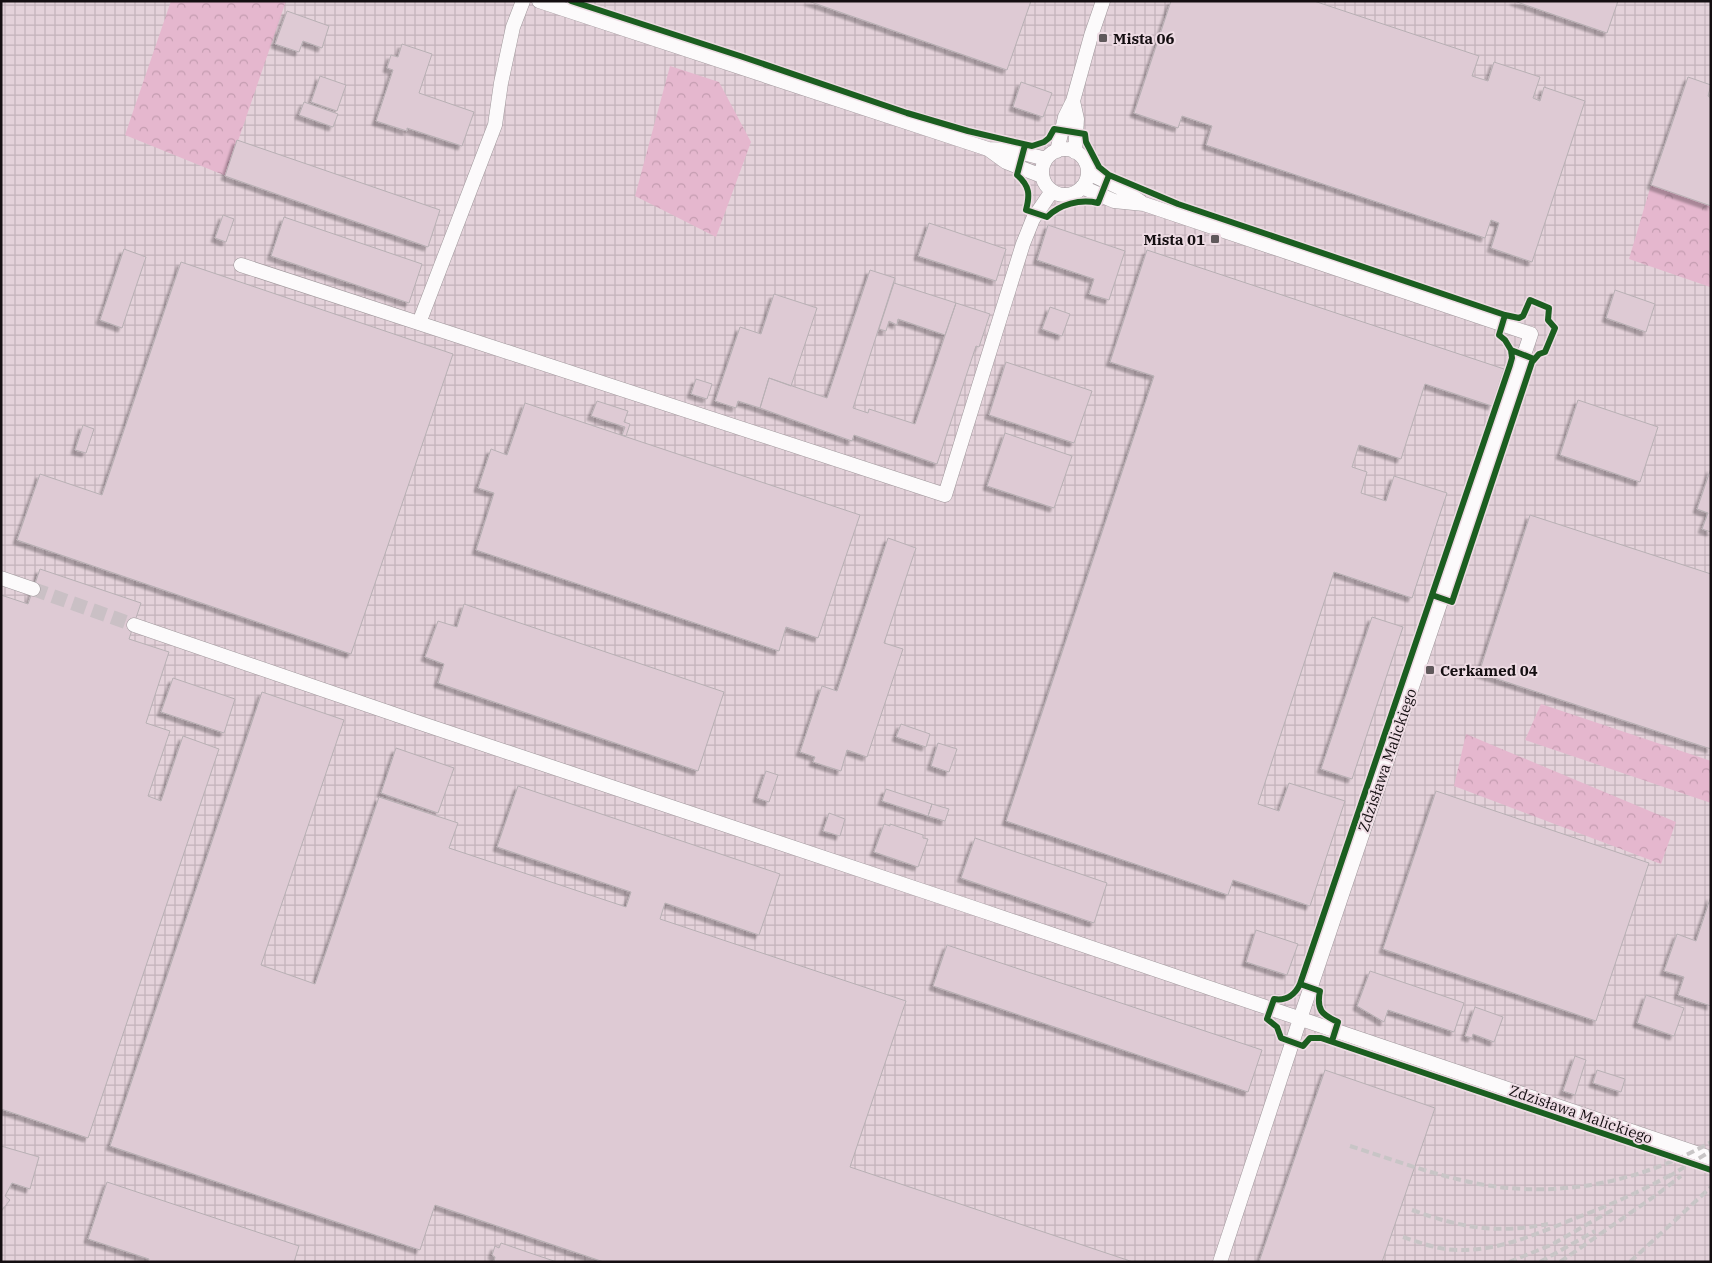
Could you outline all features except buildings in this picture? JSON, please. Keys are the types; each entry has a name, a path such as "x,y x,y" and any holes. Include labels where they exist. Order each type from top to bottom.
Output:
{"street":[{"path":"419,323 494,125 500,83 513,27 523,1"},
{"path":"540,1 988,149 1052,155 1063,149 1075,152 1084,160 1088,173 1082,187 1071,194 1058,194 1052,191 1044,182 1042,170 1052,155 1065,117 1073,101 1103,1"},
{"path":"1073,101 1077,119 1075,152"},
{"path":"988,149 1006,162 1042,176"},
{"name":"Zdzisława Malickiego","path":"1088,173 1120,188 1144,204"},
{"name":"Zdzisława Malickiego","path":"1082,187 1114,201 1144,204 1531,334 1300,1019 1711,1158"},
{"path":"240,265 946,495 1023,244 1033,219 1052,191"},
{"path":"1,578 33,589"},
{"path":"134,625 1300,1019 1220,1262"}],"shaded area":[{"path":"1,1 1711,1 1711,1262 1,1262"}],"green space":[{"path":"171,1 286,1 226,176 125,135"},
{"path":"670,66 719,82 751,142 716,237 635,196"},
{"path":"1651,185 1711,206 1710,287 1629,259"},
{"path":"1541,704 1711,761 1711,803 1525,740"},
{"path":"1466,734 1676,822 1661,864 1454,786"}],"tunnel":[{"path":"33,589 134,625"}],"railway":[{"path":"1350,1146 1468,1182 1514,1188 1544,1189 1601,1183 1630,1176 1685,1156 1711,1142"},
{"path":"1668,1177 1711,1151"},
{"path":"1403,1237 1444,1249 1474,1250 1489,1248 1519,1240 1601,1208 1638,1192 1674,1173"},
{"path":"1560,1262 1681,1176"},
{"path":"1630,1262 1711,1187"},
{"path":"1509,1262 1551,1245 1614,1209"},
{"path":"1412,1210 1447,1221 1479,1228 1511,1229 1548,1224"},
{"path":"1540,1262 1595,1231"}],"cycle path":[{"path":"571,1 907,113 968,131 1032,146 1044,142 1049,138 1054,129 1085,134 1086,142 1099,167 1109,175 1178,204 1505,315 1519,318 1523,316 1530,300 1549,308 1548,320 1555,328 1545,352 1539,354 1532,362 1452,602 1432,595"},
{"path":"1025,145 1017,175 1027,187 1028,200 1026,210 1047,217 1058,209 1077,202 1098,203 1109,175"},
{"path":"1505,315 1499,335 1505,340 1511,350 1534,359"},
{"path":"1511,350 1512,358 1510,365 1300,984 1290,996 1274,999 1267,1019 1277,1027 1281,1038 1303,1046 1310,1038 1321,1038 1711,1170"},
{"path":"1300,984 1320,991 1319,1003 1321,1011 1338,1022 1332,1041"}],"place":[{"name":"Mista 06","path":"1103,38"},
{"name":"Mista 01","path":"1215,239"},
{"name":"Cerkamed 04","path":"1430,670"}]}
